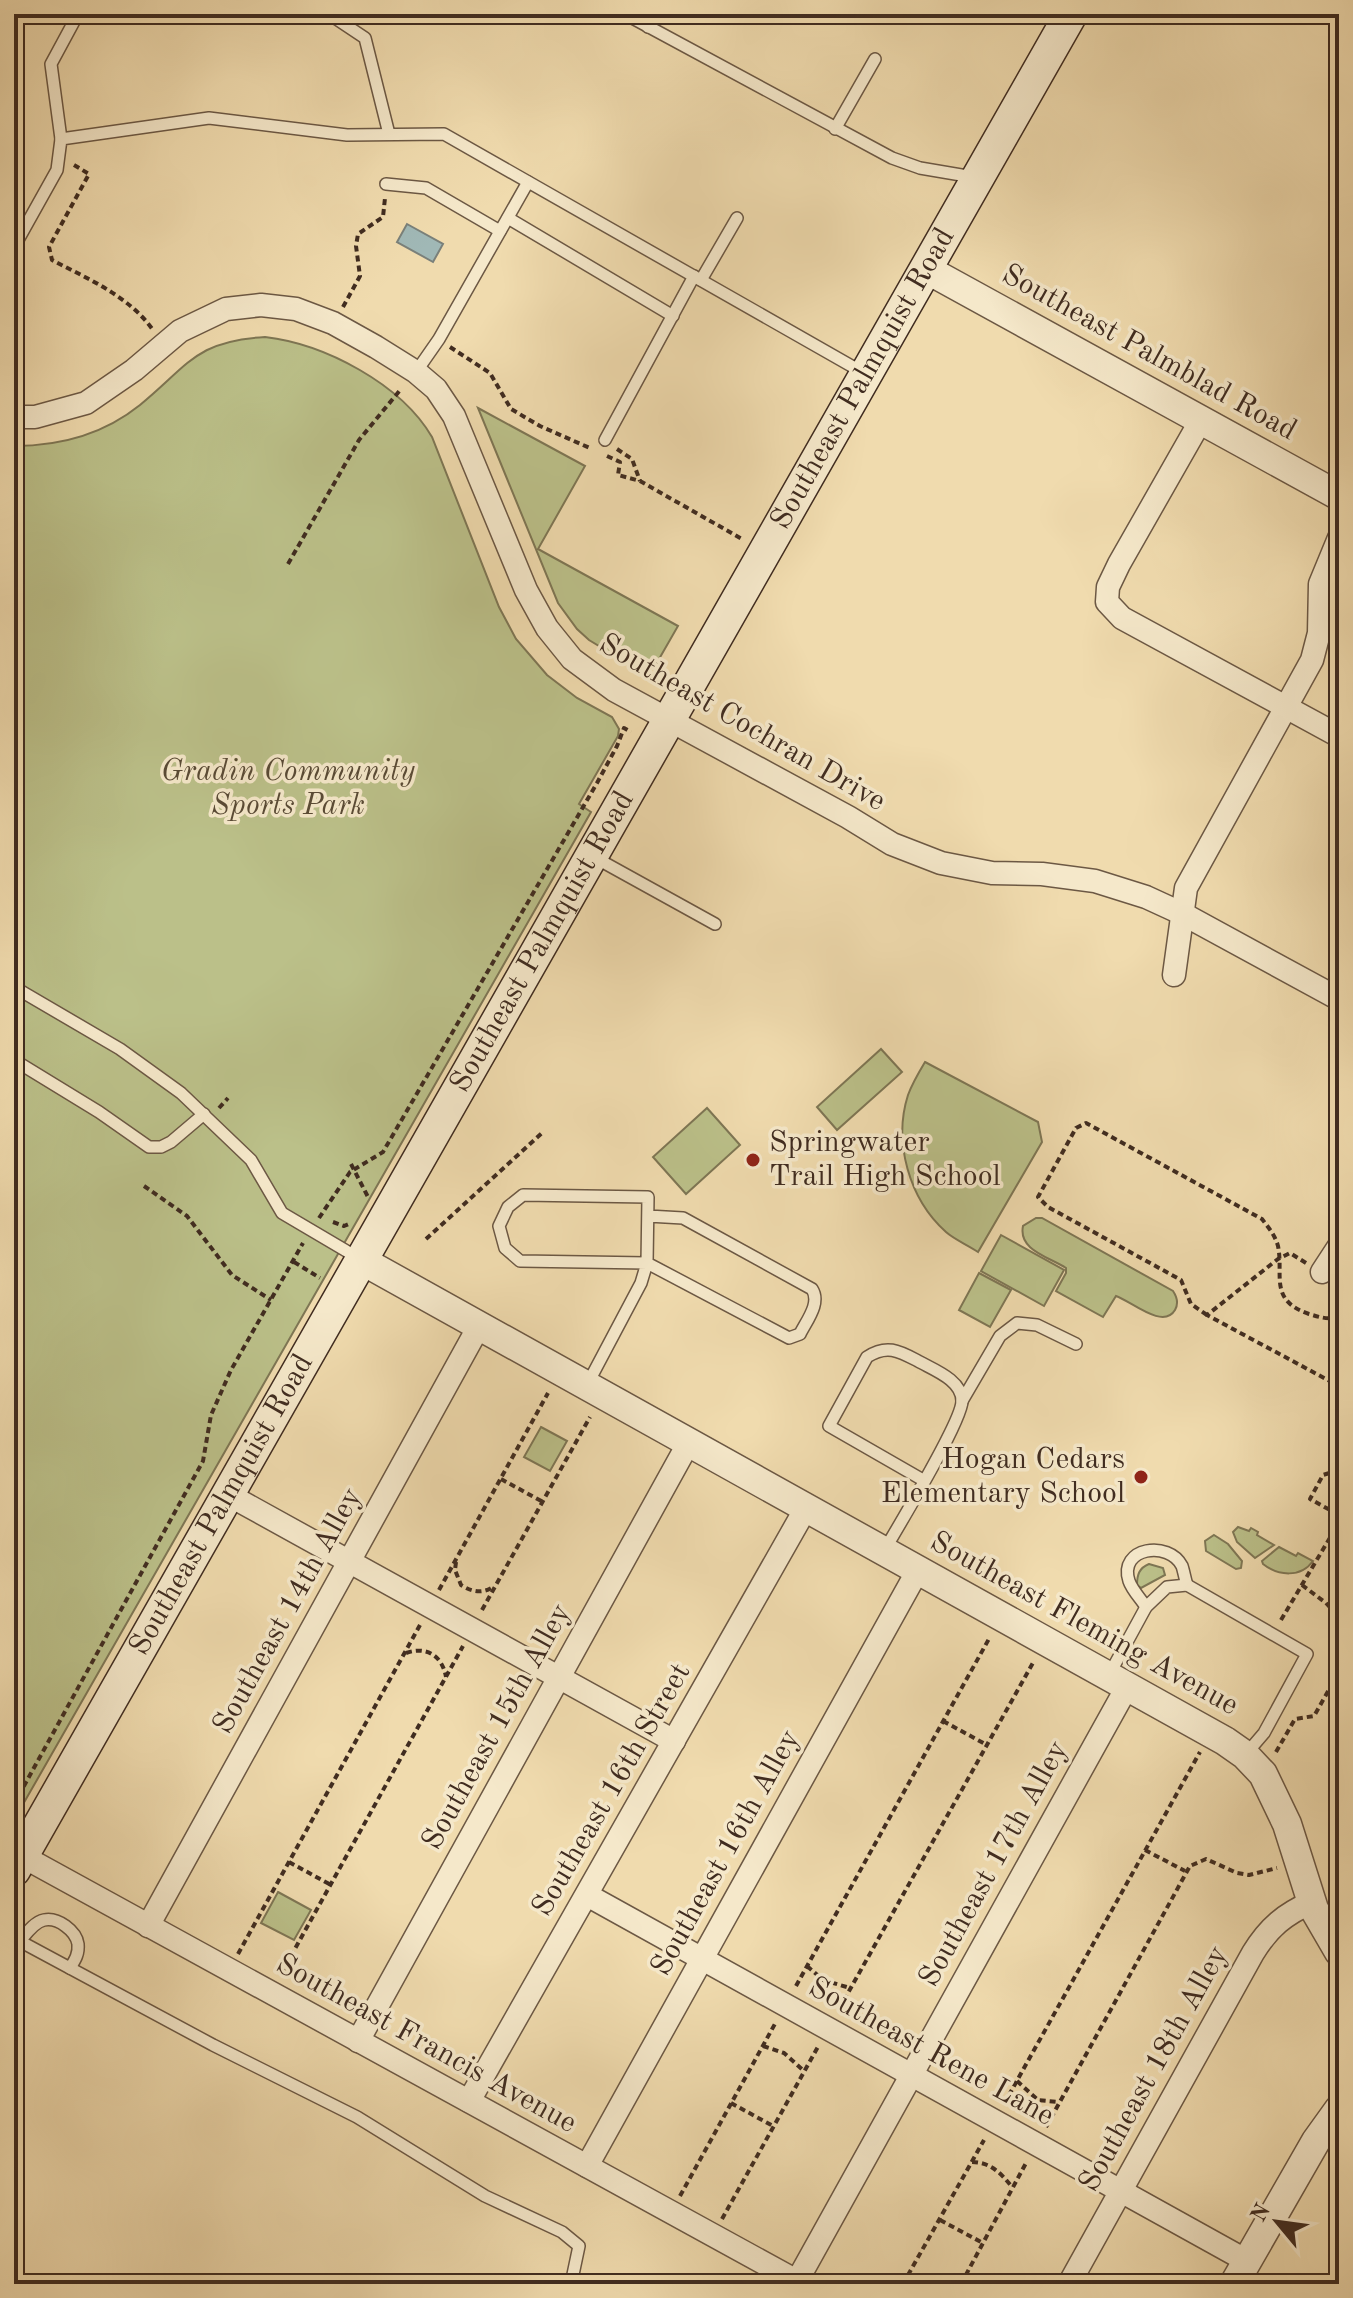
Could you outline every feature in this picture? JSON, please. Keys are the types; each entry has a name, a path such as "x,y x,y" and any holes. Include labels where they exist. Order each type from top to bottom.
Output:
{"main road":[{"name":"Southeast Palmquist Road","path":"18,1863 1071,14"}],"street":[{"name":"Southeast Palmblad Road","path":"926,269 1339,496"},
{"name":"Southeast Cochran Drive","path":"14,417 35,417 86,403 134,370 180,331 226,309 261,305 296,309 333,323 416,372 436,389 454,416 526,590 547,628 572,659 614,690 892,844 929,858 992,873 1042,874 1095,881 1146,897 1339,999"},
{"path":"1201,420 1119,564 1108,587 1107,602 1122,618 1339,736"},
{"path":"1174,975 1186,888 1317,646 1320,584 1339,538"},
{"path":"1322,1272 1339,1246"},
{"name":"Southeast Fleming Avenue","path":"361,1260 1210,1733 1254,1765"},
{"name":"Southeast 14th Alley","path":"148,1926 479,1326"},
{"name":"Southeast 15th Alley","path":"358,2041 689,1442"},
{"path":"227,1494 674,1741"},
{"name":"Southeast 16th Street","path":"469,2101 806,1508"},
{"name":"Southeast 16th Alley","path":"587,2166 918,1570"},
{"name":"Southeast 17th Alley","path":"800,2283 1118,1681"},
{"path":"1254,1765 1287,1824 1312,1902 1339,1952"},
{"name":"Southeast Francis Avenue","path":"18,1863 148,1926 800,2283"},
{"name":"Southeast Rene Lane","path":"587,1895 1120,2191 1240,2272"},
{"name":"Southeast 18th Alley","path":"1069,2284 1261,1939 1279,1920 1312,1902"},
{"path":"1240,2272 1316,2141 1339,2109"}],"lane":[{"path":"14,247 57,170 61,139 51,64 78,14"},
{"path":"329,14 365,38 389,134"},
{"path":"625,14 892,158 920,168 977,178"},
{"path":"648,27 656,14"},
{"path":"835,129 875,59"},
{"path":"61,139 209,118 347,135 444,134 866,374"},
{"path":"416,372 439,339 528,182"},
{"path":"386,184 426,188 500,231"},
{"path":"508,218 673,316"},
{"path":"605,440 673,316 737,218"},
{"path":"592,856 715,924"},
{"path":"14,987 120,1049 181,1093 251,1160 282,1213 361,1260"},
{"path":"14,1060 149,1147 161,1147 171,1142 204,1114"},
{"path":"587,1386 641,1283 647,1263 648,1197 523,1195 508,1207 499,1226 505,1248 520,1261 647,1263 789,1338 800,1334 816,1303 812,1289 683,1218 648,1216"},
{"path":"884,1551 956,1420 962,1401 1000,1336 1017,1323 1037,1325 1076,1344"},
{"path":"923,1480 829,1426 867,1357 877,1351 894,1348 941,1374 957,1386 962,1401"},
{"path":"1146,1607 1130,1585 1128,1577 1132,1560 1145,1550 1162,1550 1181,1564 1187,1585"},
{"path":"1118,1681 1146,1607 1167,1587 1187,1585 1307,1654 1264,1733 1254,1765"},
{"path":"70,1968 77,1957 78,1942 69,1928 58,1922 44,1920 17,1940 213,2045 357,2117 485,2196 562,2232 579,2246 571,2284"}],"path":[{"path":"59,157 73,156 75,166 89,174 49,247 52,260 114,293 146,320 164,345"},
{"path":"333,323 360,276 356,246 358,234 383,217 386,184"},
{"path":"288,564 359,440 416,372"},
{"path":"605,440 632,459 640,481"},
{"path":"14,1804 203,1461 211,1415 231,1370 293,1261 352,1167 383,1152 597,783"},
{"path":"1339,1317 1316,1316 1291,1304 1283,1296 1278,1276 1278,1247 1262,1219 1086,1123 1076,1128 1038,1197 1048,1207 1181,1280 1191,1304 1207,1315 1339,1386"},
{"path":"426,1239 542,1133"},
{"path":"352,1167 368,1199 365,1206"},
{"path":"144,1186 187,1216 232,1275 271,1300"},
{"path":"320,1216 344,1226 359,1217"},
{"path":"1207,1315 1290,1253 1322,1272"},
{"path":"293,1261 329,1284"},
{"path":"229,1970 548,1393"},
{"path":"270,1992 590,1417"},
{"path":"1339,1470 1323,1475 1310,1499 1339,1515"},
{"path":"501,1479 543,1502"},
{"path":"1273,1634 1331,1536 1339,1530"},
{"path":"456,1559 457,1578 467,1589 484,1591 499,1581"},
{"path":"1301,1584 1339,1617"},
{"path":"671,2212 1002,1617"},
{"path":"713,2235 1045,1641"},
{"path":"404,1654 418,1650 432,1653 442,1664 446,1677"},
{"path":"1254,1765 1295,1719 1314,1716 1339,1672"},
{"path":"943,1721 987,1745"},
{"path":"903,2284 1210,1733"},
{"path":"1145,1850 1186,1872"},
{"path":"961,2284 1186,1872 1195,1863 1206,1859 1249,1875 1299,1862"},
{"path":"289,1862 331,1885"},
{"path":"807,1966 823,1980 851,1988"},
{"path":"763,2046 784,2053 804,2071"},
{"path":"1017,2081 1030,2096 1038,2100 1060,2101"},
{"path":"731,2103 773,2126"},
{"path":"972,2162 995,2169 1013,2187"},
{"path":"940,2220 983,2243"}],"green space":[{"name":"Gradin Community Sports Park","path":"265,337 312,348 359,370 401,400 418,418 432,437 499,607 516,639 547,675 577,698 612,717 619,729 618,736 579,804 591,812 14,1820 14,446 48,444 96,431 140,405 183,367 208,350 242,339"},
{"path":"478,408 585,466 538,549 678,626 655,666 637,669 589,640 558,603"},
{"path":"881,1049 902,1072 837,1130 817,1107"},
{"path":"925,1062 1038,1122 1042,1142 978,1252 950,1235 933,1219 914,1187 908,1169 902,1132 904,1113 910,1091"},
{"path":"707,1108 740,1145 686,1194 653,1157"},
{"path":"1042,1218 1173,1291 1177,1300 1175,1310 1170,1315 1155,1316 1116,1296 1103,1317 1056,1291 1066,1268 1036,1252 1025,1241 1023,1234 1023,1226"},
{"path":"1001,1235 1064,1270 1044,1306 981,1271"},
{"path":"979,1273 1011,1290 990,1327 959,1310"},
{"path":"541,1427 567,1441 550,1471 524,1457"},
{"path":"1238,1527 1249,1531 1251,1528 1274,1545 1255,1558 1237,1542 1233,1532"},
{"path":"1214,1535 1228,1544 1242,1561 1241,1568 1236,1569 1206,1551 1205,1541"},
{"path":"1279,1547 1313,1561 1296,1573 1275,1571 1262,1561"},
{"path":"1149,1564 1163,1568 1165,1575 1141,1588 1137,1585 1138,1575"},
{"path":"278,1892 311,1910 294,1940 261,1923"}],"water":[{"path":"407,224 443,244 433,262 397,242"}],"place":[{"name":"Springwater Trail High School","path":"753,1160"},
{"name":"Hogan Cedars Elementary School","path":"1141,1477"}]}
